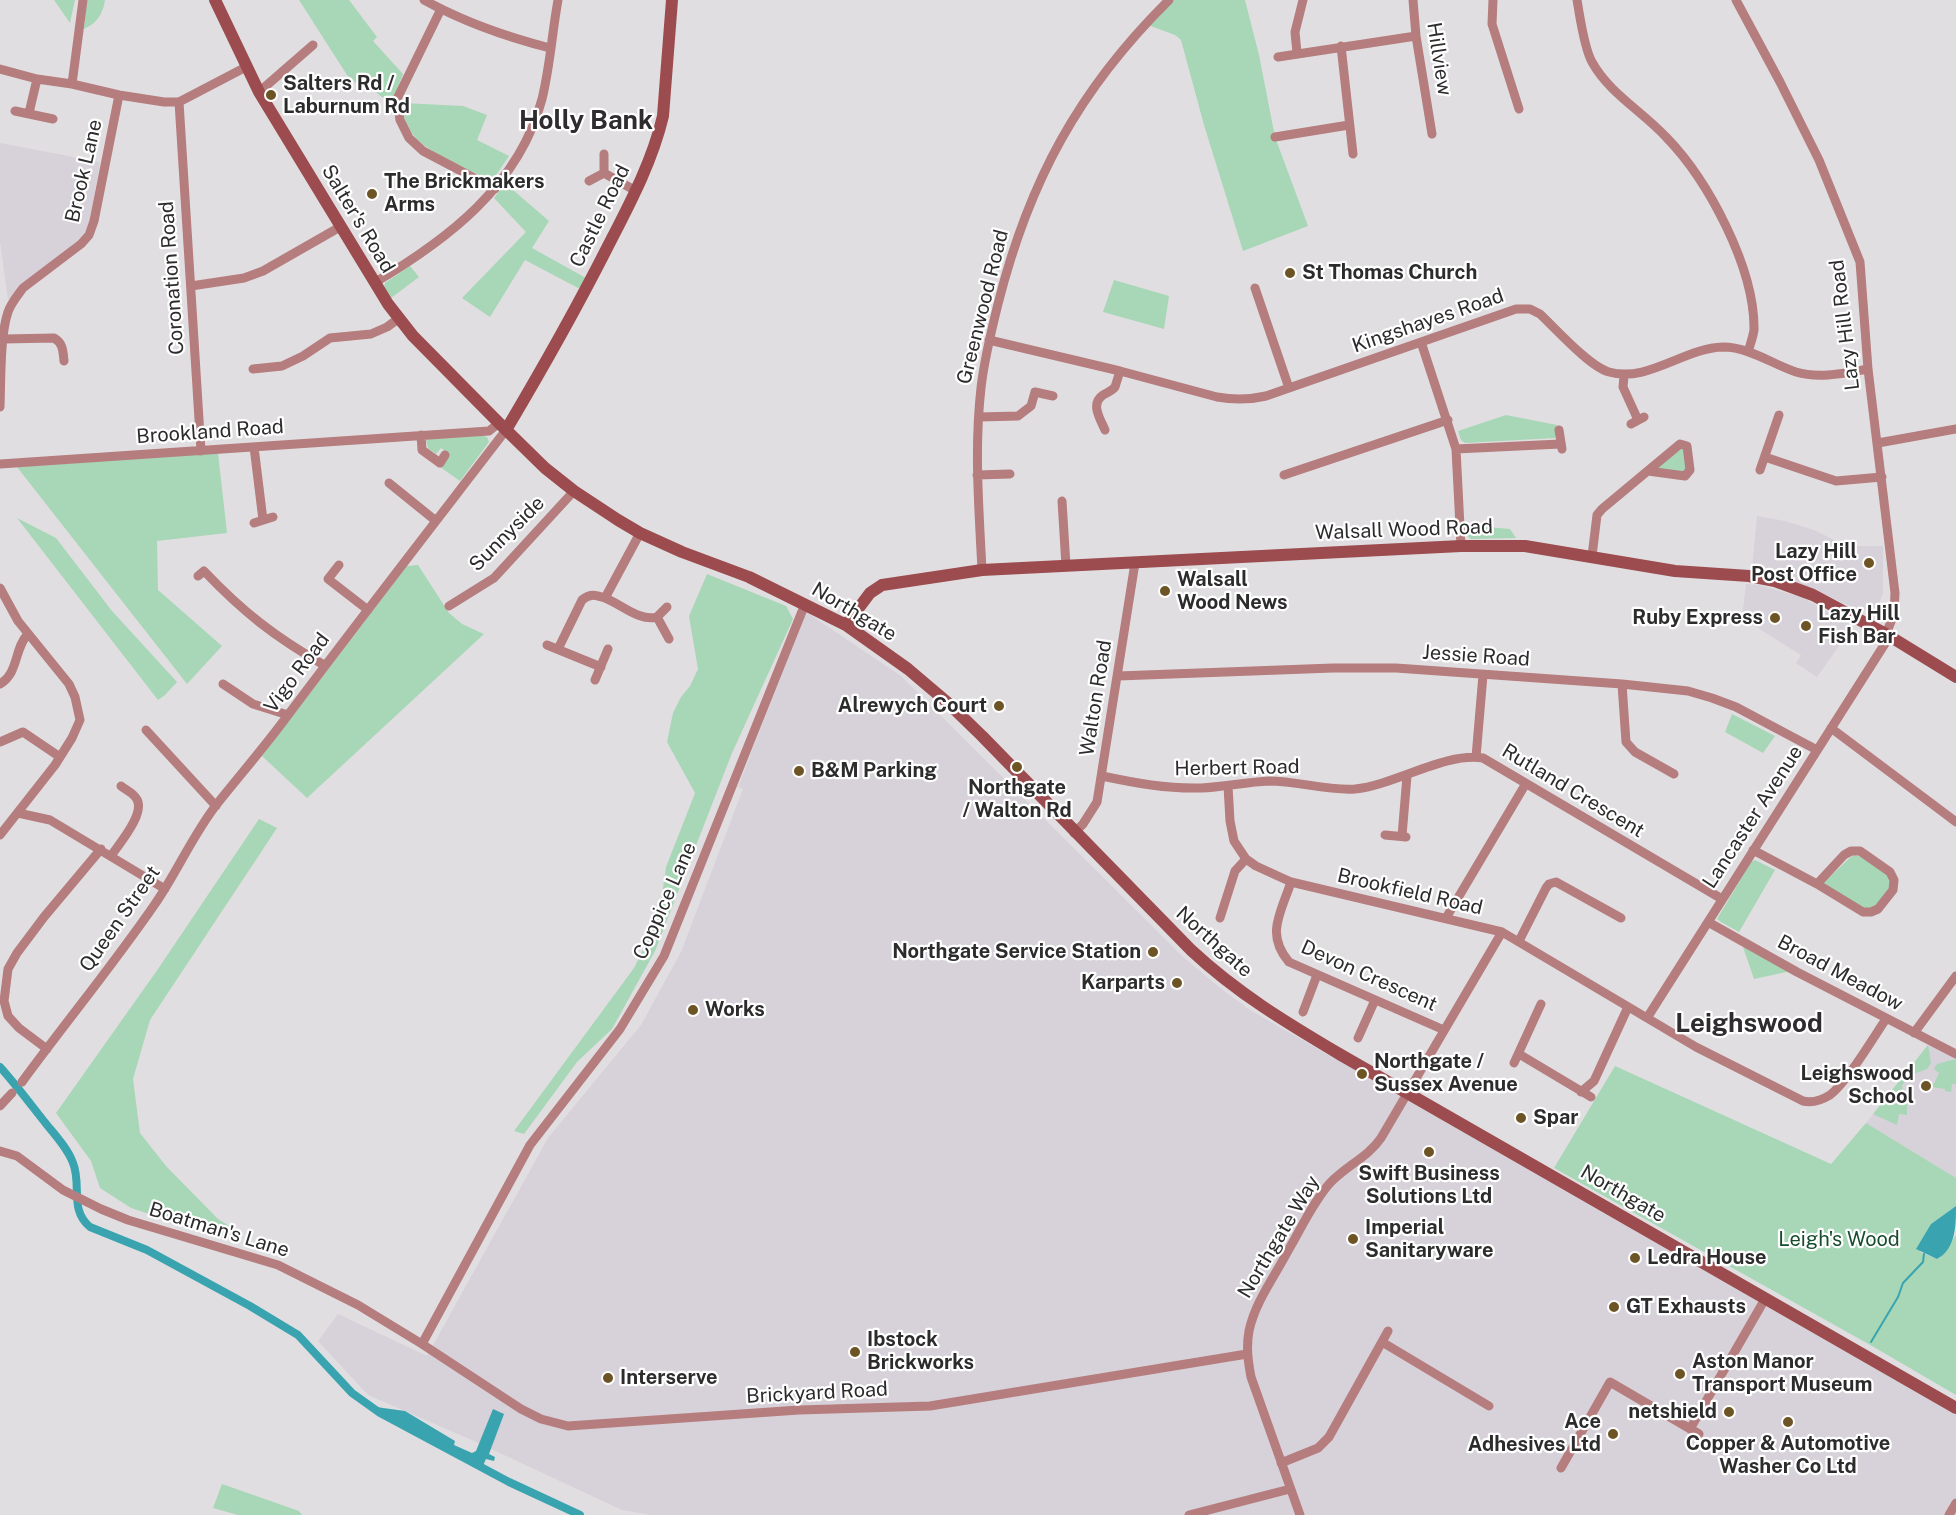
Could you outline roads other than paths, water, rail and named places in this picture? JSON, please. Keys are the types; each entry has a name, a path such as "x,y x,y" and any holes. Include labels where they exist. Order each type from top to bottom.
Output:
{"main road":[{"name":"Salter's Road","path":"215,0 260,92 398,319 503,427"},
{"name":"Castle Road","path":"503,427 588,284 636,191 663,116 672,0"},
{"name":"Northgate","path":"503,427 545,468 574,491 618,520 682,552 749,577 846,625 908,669 948,704 1185,945 1228,983 1277,1018 1956,1408"},
{"name":"Walsall Wood Road","path":"846,625 870,592 882,585 982,570 1461,546 1525,546 1675,571 1749,576 1775,581 1813,595 1886,634 1956,676"}],"street":[{"path":"72,84 83,0"},
{"path":"424,0 508,37 550,48"},
{"path":"374,282 427,250 455,228 495,189 518,156 536,118 542,98 558,0"},
{"name":"Greenwood Road","path":"982,570 977,475 981,388 989,340 1009,261 1027,211 1062,137 1089,93 1119,53 1169,0"},
{"path":"1297,53 1294,32 1303,0"},
{"name":"Hillview","path":"1413,0 1416,36 1434,127"},
{"path":"1493,0 1492,24 1520,109"},
{"path":"1577,0 1591,61 1605,82 1668,138 1688,162 1717,207 1735,245 1753,311 1754,332 1748,352"},
{"name":"Lazy Hill Road","path":"1736,0 1819,160 1860,262 1868,369 1895,593 1894,614 1886,634"},
{"path":"441,9 398,99 400,120 409,138 423,151 495,189"},
{"path":"1278,57 1416,36"},
{"path":"260,92 313,45"},
{"path":"294,46 301,55"},
{"path":"1341,46 1353,154"},
{"path":"0,69 36,79 164,102 178,102 246,67"},
{"path":"29,113 36,79"},
{"path":"1504,96 1515,92"},
{"name":"Brook Lane","path":"0,407 4,309 23,288 81,244 89,235 94,221 119,94"},
{"name":"Coronation Road","path":"178,102 201,451"},
{"path":"15,111 49,118"},
{"path":"1275,137 1293,138 1349,125"},
{"path":"604,154 604,173"},
{"path":"604,173 636,191"},
{"path":"589,181 604,173"},
{"path":"190,286 244,278 263,271 340,227"},
{"path":"1254,288 1289,388"},
{"name":"Kingshayes Road","path":"989,340 1233,400 1255,399 1516,309 1530,309 1540,314 1590,361 1606,371 1624,376"},
{"path":"253,369 282,366 303,356 330,338 371,334 398,319"},
{"path":"4,339 54,338 62,345 64,361"},
{"path":"1421,342 1456,448 1461,546"},
{"path":"1638,421 1623,387 1624,376 1655,368 1705,349 1725,347 1748,352 1797,373 1828,375 1868,369"},
{"path":"1105,430 1096,409 1096,402 1115,387 1120,371"},
{"path":"979,417 1018,416 1031,406 1035,392 1053,396"},
{"path":"1760,470 1779,415"},
{"path":"1284,475 1448,420"},
{"name":"Brookland Road","path":"0,464 489,431 503,427"},
{"name":"Vigo Road","path":"243,772 414,552 503,427"},
{"path":"1878,443 1956,429"},
{"path":"1456,448 1561,446 1559,430"},
{"path":"422,435 422,450 440,463 445,455"},
{"path":"1592,556 1599,512 1680,444 1687,446 1690,470 1685,476 1648,471"},
{"path":"254,447 259,521 273,517"},
{"path":"1765,457 1836,482 1882,477"},
{"path":"977,475 1010,474"},
{"path":"389,483 436,521"},
{"name":"Sunnyside","path":"449,606 460,595 494,578 574,491"},
{"path":"1062,501 1066,566"},
{"path":"605,598 640,533"},
{"name":"Walton Road","path":"1074,833 1083,824 1097,802 1135,562"},
{"path":"339,565 328,579 368,610"},
{"path":"198,576 204,571 266,629 324,665"},
{"path":"0,588 18,621 69,684 80,714 78,727 60,757 0,835"},
{"path":"558,649 585,597 595,595 605,598 641,617 652,619 667,607"},
{"name":"Coppice Lane","path":"422,1344 530,1145 620,1029 664,956 805,604"},
{"path":"657,617 669,639"},
{"path":"0,684 15,665 19,645 28,634"},
{"name":"Lancaster Avenue","path":"1647,1018 1886,642 1886,634"},
{"path":"547,645 601,667"},
{"path":"595,680 608,649"},
{"name":"Jessie Road","path":"1118,676 1396,668 1623,684 1688,692 1712,698 1736,707 1817,750"},
{"name":"Rutland Crescent","path":"1483,675 1476,757 1483,758 1722,900"},
{"path":"223,684 253,704 288,715"},
{"path":"1623,684 1626,742 1635,752 1674,774"},
{"path":"1831,728 1956,822"},
{"path":"146,730 155,745 216,806"},
{"path":"0,742 23,732 60,757"},
{"name":"Herbert Road","path":"1102,776 1156,787 1228,786 1271,781 1354,789 1407,776 1456,759 1476,757"},
{"name":"Queen Street","path":"22,1082 135,934 216,806 243,772"},
{"path":"1385,835 1404,836 1407,776"},
{"path":"1446,918 1525,785"},
{"path":"111,856 135,820 140,806 138,799 122,786"},
{"path":"1220,918 1235,872 1246,859 1238,849 1232,833 1228,786"},
{"path":"18,813 50,820 165,889"},
{"path":"46,1049 19,1028 8,1016 4,1000 8,969 17,952 44,917 101,849"},
{"path":"1754,850 1863,912 1878,909 1893,890 1894,880 1890,872 1860,851 1851,851 1844,855 1816,884"},
{"name":"Brookfield Road","path":"1246,859 1291,882 1502,932 1696,1047 1791,1096 1808,1102 1824,1098 1839,1086 1886,1019"},
{"name":"Devon Crescent","path":"1291,882 1276,929 1278,948 1289,962 1444,1030"},
{"path":"1519,941 1546,888 1549,884 1556,882 1621,918"},
{"name":"Broad Meadow","path":"1708,922 1797,972 1956,1054"},
{"name":"Northgate Way","path":"1247,1354 1249,1331 1257,1306 1314,1205 1337,1176 1364,1156 1378,1142 1502,932"},
{"path":"1303,1012 1317,975"},
{"path":"1914,1033 1956,976"},
{"path":"1358,1038 1375,1000"},
{"path":"1581,1092 1594,1081 1628,1007"},
{"path":"1514,1063 1541,1011"},
{"path":"1519,1054 1591,1097"},
{"path":"0,1106 12,1093"},
{"name":"Boatman's Lane","path":"0,1151 17,1156 63,1190 101,1209 128,1220 278,1265 358,1305"},
{"path":"1561,1468 1610,1382 1695,1431 1765,1299"},
{"name":"Brickyard Road","path":"358,1305 521,1409 541,1419 568,1426 800,1410 930,1406 1247,1354"},
{"path":"1281,1463 1318,1448 1329,1437 1388,1331"},
{"path":"1382,1342 1489,1406"},
{"path":"1247,1354 1254,1388 1300,1515"},
{"path":"1189,1515 1290,1489"},
{"path":"1949,1515 1956,1503"}],"water":[{"path":"1956,1206 1954,1236 1943,1255 1937,1259 1916,1249 1931,1224"},
{"path":"369,1406 405,1411 455,1441 454,1445 472,1453 476,1451 493,1409 504,1414 489,1454 495,1457 494,1461 486,1459 482,1468"}],"waterway":[{"path":"0,1067 68,1153 75,1171 80,1213 90,1227 147,1250 298,1335 352,1393 380,1413 509,1482 580,1515"},
{"path":"1871,1342 1898,1297 1903,1283 1923,1262 1924,1254"}],"place":[{"name":"Salters Rd / Laburnum Rd","path":"271,95"},
{"name":"The Brickmakers Arms","path":"372,194"},
{"name":"St Thomas Church","path":"1290,273"},
{"name":"Lazy Hill Post Office","path":"1869,563"},
{"name":"Walsall Wood News","path":"1165,591"},
{"name":"Ruby Express","path":"1775,618"},
{"name":"Lazy Hill Fish Bar","path":"1806,626"},
{"name":"Alrewych Court","path":"999,706"},
{"name":"Northgate / Walton Rd","path":"1017,767"},
{"name":"B&M Parking","path":"799,771"},
{"name":"Northgate Service Station","path":"1153,952"},
{"name":"Karparts","path":"1177,983"},
{"name":"Works","path":"693,1010"},
{"name":"Northgate / Sussex Avenue","path":"1362,1074"},
{"name":"Leighswood School","path":"1926,1086"},
{"name":"Spar","path":"1521,1118"},
{"name":"Swift Business Solutions Ltd","path":"1429,1152"},
{"name":"Imperial Sanitaryware","path":"1353,1239"},
{"name":"Ledra House","path":"1635,1258"},
{"name":"GT Exhausts","path":"1614,1307"},
{"name":"Ibstock Brickworks","path":"855,1352"},
{"name":"Aston Manor Transport Museum","path":"1680,1374"},
{"name":"Interserve","path":"608,1378"},
{"name":"netshield","path":"1729,1412"},
{"name":"Copper & Automotive Washer Co Ltd","path":"1788,1422"},
{"name":"Ace Adhesives Ltd","path":"1613,1434"}],"district":[{"name":"Holly Bank","path":"586,121"},
{"name":"Leighswood","path":"1749,1024"}],"park label":[{"name":"Leigh's Wood","path":"1839,1240"}]}
